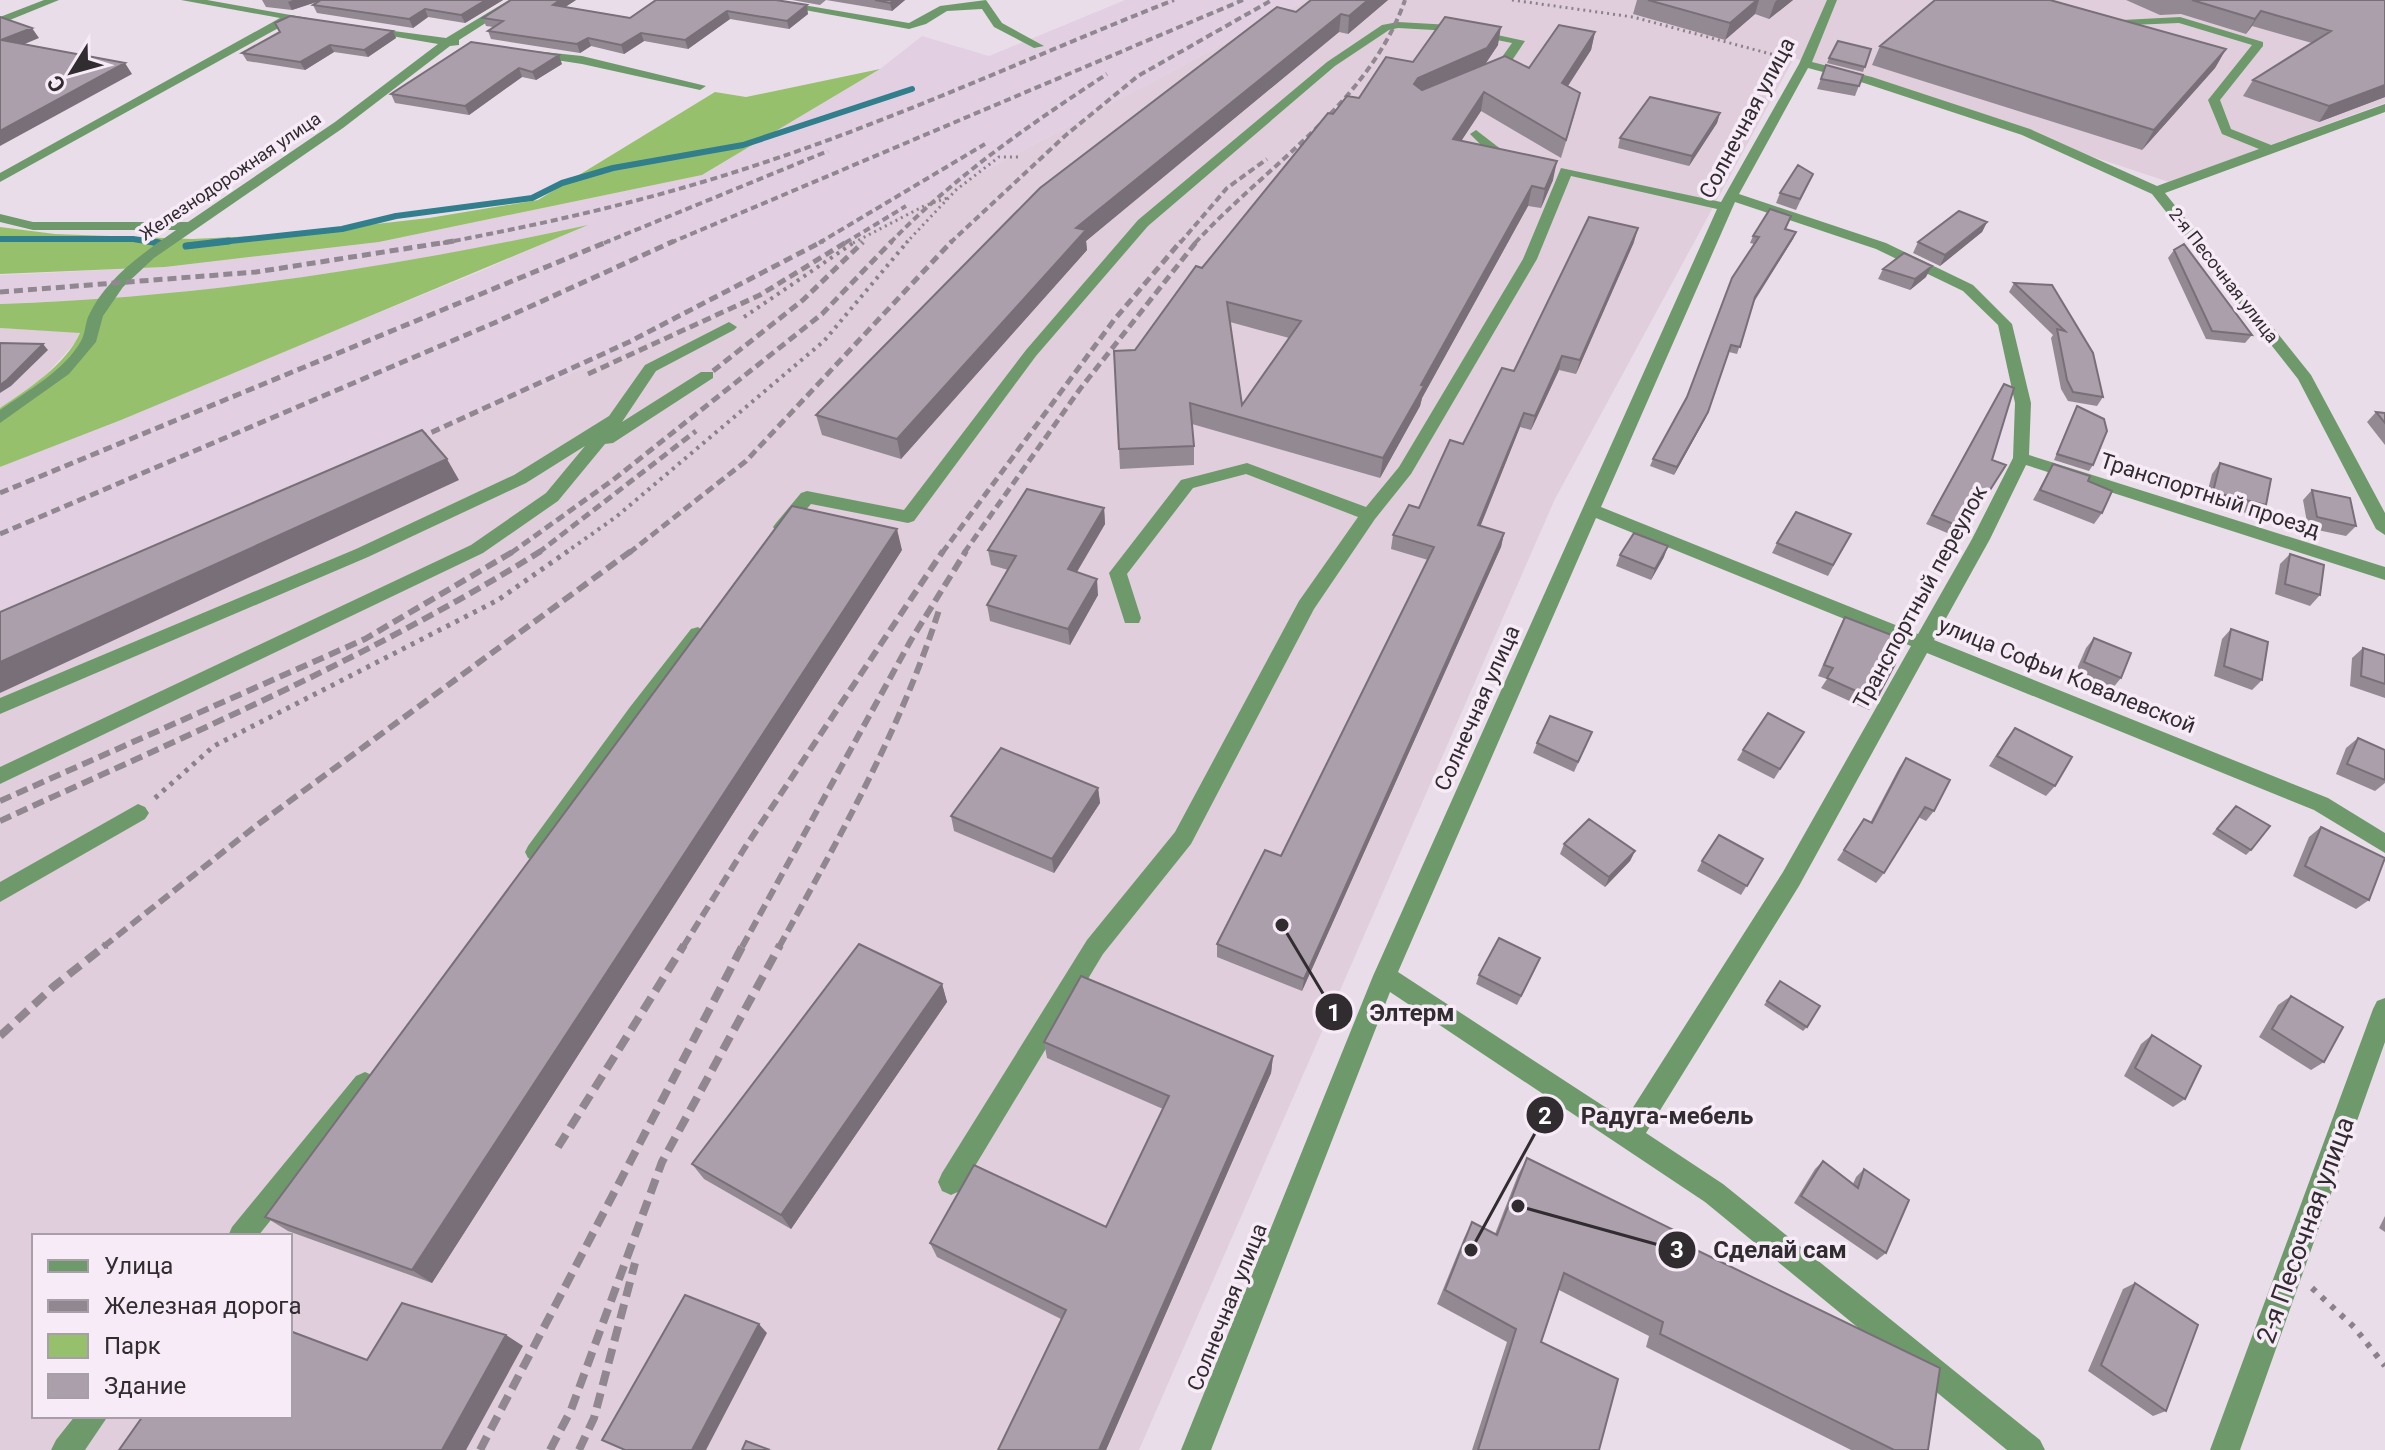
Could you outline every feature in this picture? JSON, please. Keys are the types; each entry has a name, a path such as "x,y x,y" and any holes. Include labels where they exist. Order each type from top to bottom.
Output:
{"street":[{"path":"0,21 54,0"},
{"path":"186,0 327,22"},
{"name":"Железнодорожная улица","path":"0,418 63,371 88,342 96,316 118,284 149,255 339,125 448,42 517,0"},
{"path":"754,0 909,26 922,22 947,4 982,3 998,25 1038,46"},
{"name":"Солнечная улица","path":"1196,1450 1385,976 1728,201 1805,64 1832,0"},
{"path":"0,178 317,6"},
{"path":"2096,22 2118,24 2180,20 2259,44 2214,100 2226,131 2272,150"},
{"path":"357,27 463,44"},
{"path":"769,545 807,497 908,517 1031,353 1143,223 1331,64 1386,27 1451,28 1519,41 1501,67 1475,79"},
{"path":"522,52 582,60 700,86"},
{"path":"1805,64 1868,80 2026,132 2157,191"},
{"name":"2-я Песочная улица","path":"2385,108 2157,191 2305,378 2385,529"},
{"path":"1476,134 1497,153 1525,160"},
{"name":"Транспортный переулок","path":"1369,515 1405,470 1530,259 1559,169 1728,201 1881,246 1968,288 2005,324 2023,403 2021,458 1791,879 1629,1137"},
{"path":"0,218 33,226 189,226"},
{"path":"0,776 477,549 552,497 615,420 650,368 729,327"},
{"path":"590,450 707,375"},
{"path":"0,706 376,547 520,479 615,420"},
{"name":"Транспортный проезд","path":"2021,458 2385,574"},
{"path":"951,1182 1095,947 1183,838 1306,606 1369,515 1247,468 1187,484 1118,573 1132,618"},
{"name":"улица Софьи Ковалевской","path":"1590,509 2321,804 2385,844"},
{"path":"528,864 637,712 712,616"},
{"path":"0,893 138,813"},
{"path":"1385,976 1714,1193 2030,1450"},
{"name":"2-я Песочная улица","path":"2225,1450 2385,1009"},
{"path":"243,1234 381,1065"},
{"path":"66,1450 92,1418"}],"path":[{"path":"1512,0 1633,17 1782,57"},
{"path":"138,813 214,746 498,600 616,517 824,341 877,275 948,197 999,157 1021,157"},
{"path":"729,327 859,239 878,235 928,202 948,197"},
{"path":"2291,1268 2354,1327 2385,1366"}],"shaded area":[{"path":"1125,0 1306,0 726,308 0,616 0,467 481,271 583,226 450,255 264,283 131,298 0,304 0,275 165,267 379,242 702,175 880,69 922,36 989,56"},
{"path":"1306,0 2385,0 2385,103 2169,182 1794,58 1555,499 1139,1450 0,1450 0,616 726,308"},
{"path":"0,328 80,332 75,343 43,378 0,408"}],"green space":[{"path":"880,69 702,175 379,242 165,267 0,274 0,227 55,234 192,239 278,235 429,218 538,200 715,92 746,97"},
{"path":"588,225 121,420 0,467 0,408 56,366 80,333 0,328 0,304 149,295 296,278 442,254"}],"building":[{"path":"321,0 486,0 461,15 425,9 409,19 313,5"},
{"path":"511,0 560,0 553,5 630,18 656,0 776,0 807,5 787,21 727,11 685,40 641,33 621,45 588,38 577,44 488,31 503,21 483,18"},
{"path":"1311,0 1368,0 1349,16 1341,14 1076,228 1086,230 897,439 816,415 1040,188 1277,7 1296,12"},
{"path":"1648,0 1757,0 1730,23"},
{"path":"1935,0 2050,0 2226,49 2154,130 1880,46"},
{"path":"2192,0 2385,0 2385,85 2329,106 2253,80 2331,31 2261,11 2255,19"},
{"path":"290,16 393,31 364,50 330,45 300,62 242,53 280,32 275,23"},
{"path":"0,17 32,28 1,40 125,63 0,131"},
{"path":"1445,17 1501,27 1487,48 1418,78 1414,84 1422,90 1505,56 1529,68 1559,25 1595,32 1562,83 1580,93 1566,140 1484,92 1453,139 1557,161 1545,189 1532,186 1383,458 1190,403 1194,446 1119,449 1114,351 1135,350 1196,266 1202,268 1328,113 1333,114 1347,96 1359,98 1386,57 1413,62","holes":["1227,302 1301,321 1242,405"]},
{"path":"1838,41 1871,49 1865,67 1829,58"},
{"path":"471,42 559,55 532,72 519,68 465,106 391,94"},
{"path":"1826,65 1863,75 1859,86 1821,79"},
{"path":"1650,97 1720,113 1692,156 1620,138"},
{"path":"1798,165 1813,174 1800,199 1780,193"},
{"path":"1770,209 1791,216 1785,229 1796,232 1755,297 1740,347 1731,345 1708,412 1677,467 1653,459 1687,397 1732,278 1759,237 1753,236"},
{"path":"1959,211 1987,222 1945,255 1918,242"},
{"path":"1589,217 1638,228 1580,360 1562,356 1535,416 1524,413 1478,525 1504,533 1304,979 1217,944 1265,850 1281,856 1434,547 1393,535 1409,505 1419,508 1450,440 1463,444 1502,368 1514,371"},
{"path":"2184,244 2252,335 2212,331 2174,250"},
{"path":"1904,253 1932,266 1915,279 1883,269"},
{"path":"2014,283 2052,285 2093,353 2103,397 2073,392 2067,380 2057,329 2065,331"},
{"path":"0,343 43,344 0,385"},
{"path":"2004,384 2014,388 1992,460 2006,465 1965,529 1932,515"},
{"path":"2077,406 2104,419 2107,431 2093,465 2057,454"},
{"path":"2376,412 2385,413 2385,423"},
{"path":"422,430 447,459 0,662 0,612"},
{"path":"2220,463 2271,479 2266,505 2213,492"},
{"path":"2053,464 2090,476 2088,481 2112,491 2102,513 2040,490"},
{"path":"1027,489 1104,508 1068,569 1097,579 1068,629 987,605 1016,556 988,550"},
{"path":"2312,490 2350,498 2356,526 2317,517"},
{"path":"792,506 897,529 412,1270 265,1217"},
{"path":"1796,512 1851,534 1833,565 1777,543"},
{"path":"1634,533 1668,546 1655,569 1620,555"},
{"path":"2290,554 2324,565 2320,595 2285,584"},
{"path":"1845,617 1894,636 1885,660 1895,664 1876,700 1827,678 1833,668 1824,665"},
{"path":"2231,629 2268,642 2262,680 2224,666"},
{"path":"2094,638 2131,653 2121,678 2084,662"},
{"path":"2363,648 2385,655 2385,684 2361,676"},
{"path":"1768,713 1804,732 1780,769 1743,750"},
{"path":"1550,716 1592,732 1578,762 1537,743"},
{"path":"2015,728 2072,757 2055,786 1997,756"},
{"path":"2358,738 2385,750 2385,780 2347,764"},
{"path":"1001,748 1098,788 1052,859 951,816"},
{"path":"1906,758 1950,780 1934,811 1925,807 1884,873 1844,850 1864,819 1872,823"},
{"path":"2236,806 2270,826 2251,850 2217,829"},
{"path":"1589,819 1635,851 1609,877 1564,844"},
{"path":"2321,827 2385,858 2369,900 2305,866"},
{"path":"1719,835 1763,859 1747,886 1702,861"},
{"path":"1499,938 1540,958 1521,996 1479,975"},
{"path":"859,944 942,984 781,1215 692,1164"},
{"path":"1081,976 1273,1056 1099,1450 998,1450 1066,1310 930,1243 974,1165 1106,1227 1169,1096 1044,1042"},
{"path":"1780,981 1820,1006 1807,1027 1767,1001"},
{"path":"2291,996 2343,1027 2324,1062 2272,1029"},
{"path":"2152,1035 2201,1066 2185,1099 2135,1068"},
{"path":"1527,1158 1684,1235 1684,1244 1940,1368 1928,1450 1894,1450 1660,1334 1663,1322 1564,1273 1541,1342 1618,1379 1599,1450 1478,1450 1516,1329 1445,1290 1472,1222 1497,1235"},
{"path":"1823,1161 1858,1188 1864,1169 1909,1200 1886,1253 1801,1196"},
{"path":"2135,1283 2198,1325 2166,1411 2101,1365"},
{"path":"685,1295 759,1324 692,1450 625,1450 602,1440"},
{"path":"402,1303 506,1335 442,1450 119,1450 142,1418 292,1418 292,1332 367,1360"},
{"path":"746,1441 770,1450 742,1450"}],"waterway":[{"path":"221,242 342,229 396,216 532,198 562,183 613,168 743,145 912,89"},
{"path":"0,239 133,239 159,243 148,241"},
{"path":"221,242 229,241"},
{"path":"186,246 221,242"},
{"path":"211,243 221,242"}],"railway":[{"path":"449,242 592,212 738,171 903,111 1174,0"},
{"path":"670,243 1243,0"},
{"path":"951,242 1066,135 1138,76 1272,0"},
{"path":"1195,243 1342,102 1389,37 1405,0"},
{"path":"891,242 940,196 994,152 1107,74"},
{"path":"819,243 985,144"},
{"path":"604,243 828,151"},
{"path":"1180,243 1227,188 1267,159"},
{"path":"845,243 906,206"},
{"path":"449,242 454,241"},
{"path":"0,493 609,241"},
{"path":"0,534 494,323 674,241"},
{"path":"406,444 629,342 823,241"},
{"path":"588,374 760,295 848,241"},
{"path":"942,553 1114,320 1181,241"},
{"path":"964,553 1080,389 1197,241"},
{"path":"0,292 256,272 449,242"},
{"path":"443,243 449,242"},
{"path":"713,371 803,300 863,242"},
{"path":"513,552 613,480 822,314 891,242"},
{"path":"629,553 746,461 951,242"},
{"path":"539,552 696,431"},
{"path":"103,947 257,825 631,551"},
{"path":"683,947 744,849 943,551"},
{"path":"742,947 911,640 966,551"},
{"path":"0,801 365,639 513,552"},
{"path":"0,821 275,695 410,627 539,552"},
{"path":"779,947 846,824 887,740 924,654 939,610"},
{"path":"0,1036 53,987 106,945"},
{"path":"558,1147 684,945"},
{"path":"480,1450 743,945"},
{"path":"550,1450 571,1410 662,1162 780,945"},
{"path":"579,1450 594,1418 635,1263"}],"place":[{"name":"Элтерм","path":"1282,925"},
{"name":"Сделай сам","path":"1518,1206"},
{"name":"Радуга-мебель","path":"1471,1250"}]}
